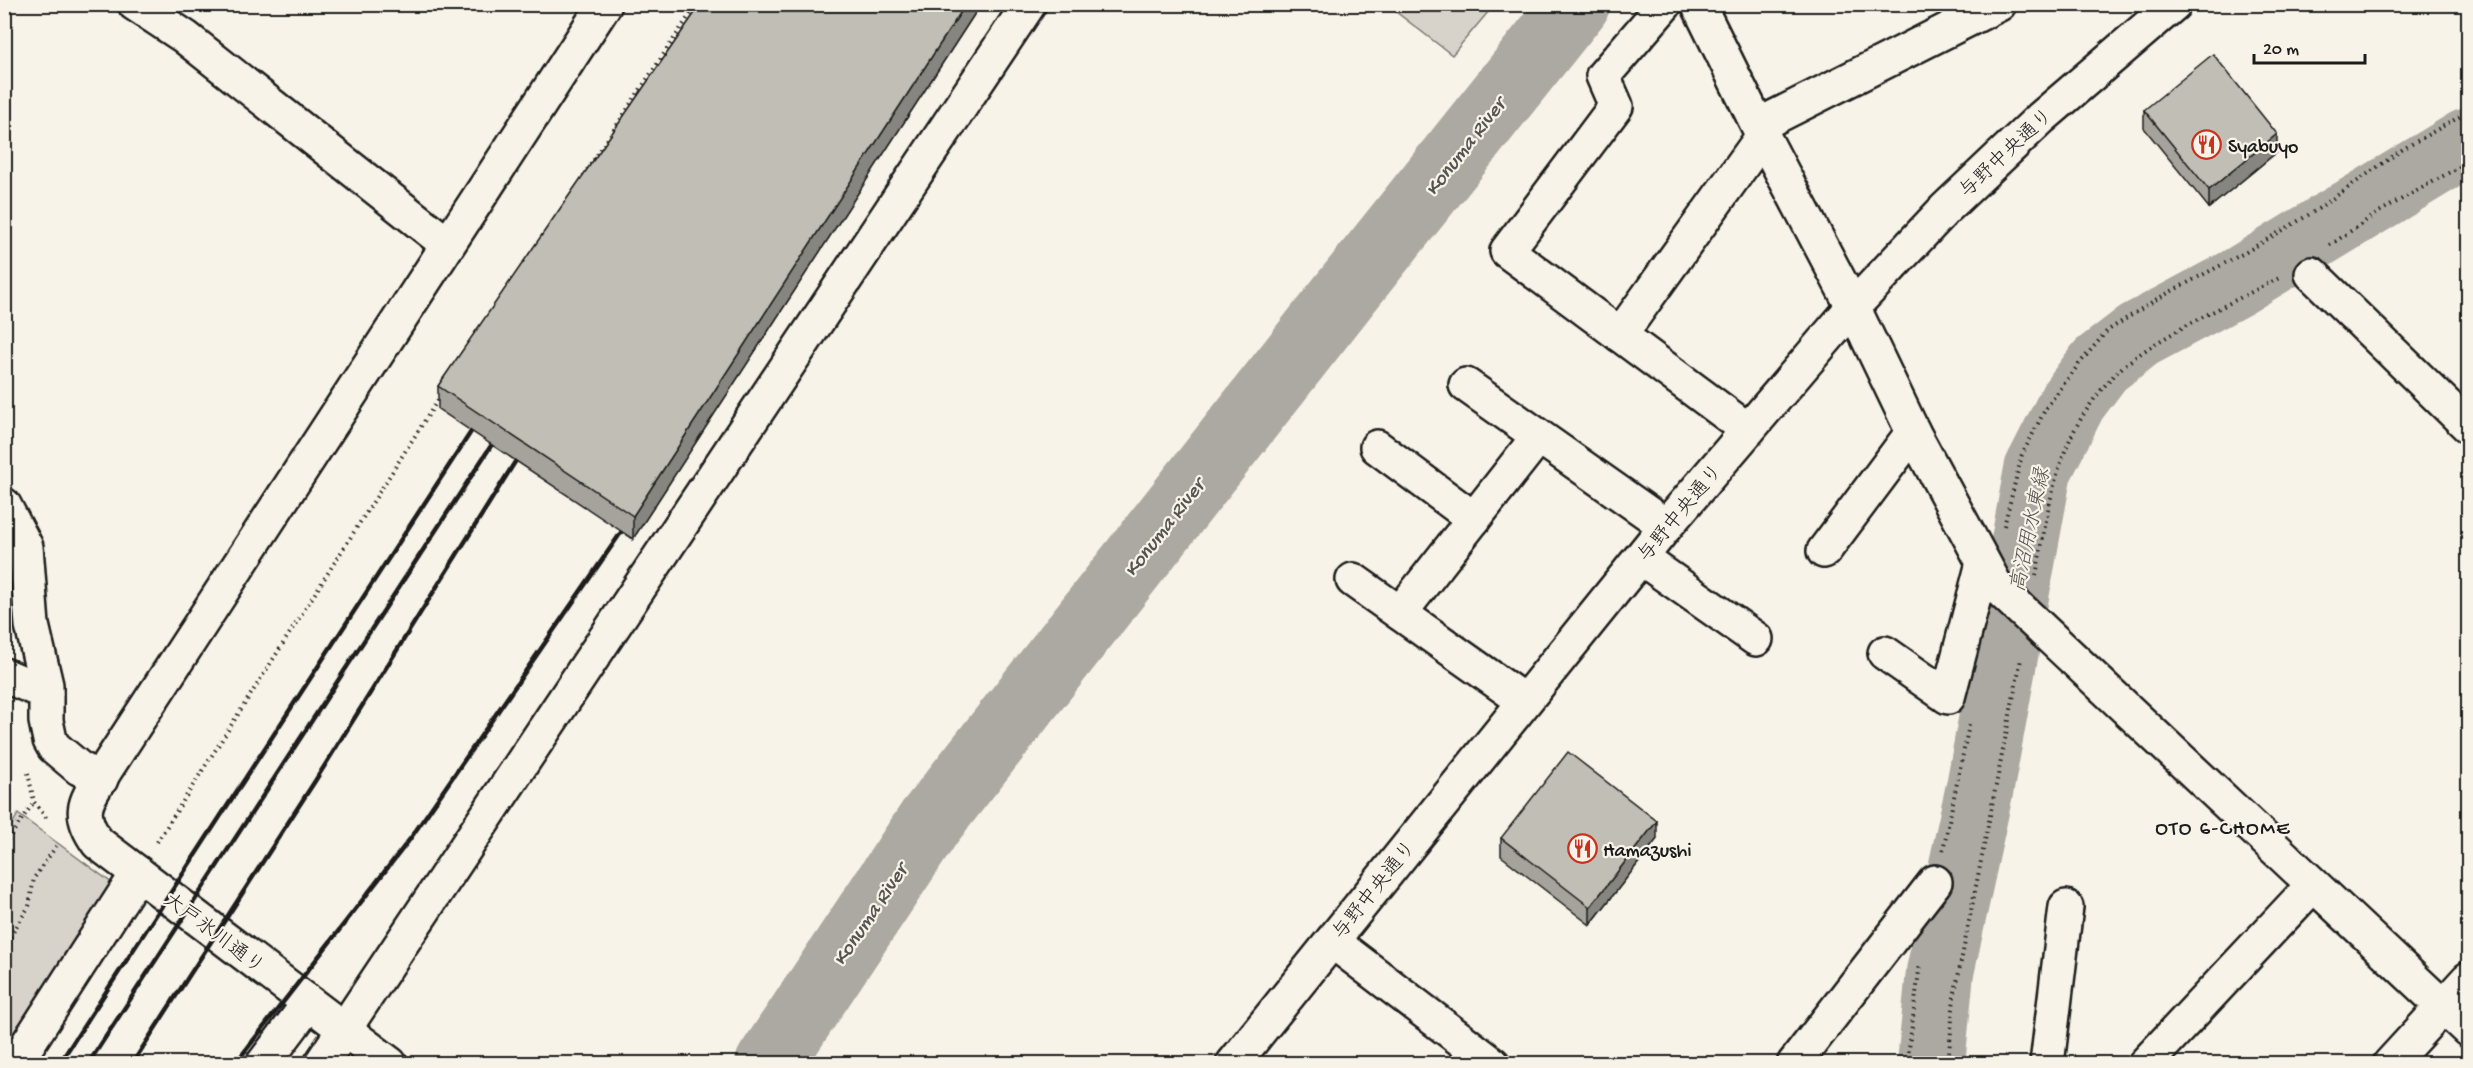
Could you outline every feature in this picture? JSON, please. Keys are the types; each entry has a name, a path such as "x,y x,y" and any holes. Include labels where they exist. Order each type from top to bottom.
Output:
{"street":[{"path":"135,4 185,37 447,244"},
{"path":"87,826 84,816 85,807 100,779 605,4"},
{"path":"321,1064 1029,4"},
{"path":"1665,4 1603,76 1616,106 1507,251 1748,430"},
{"path":"1698,4 1853,307 1913,432 1996,586 2469,1030"},
{"path":"1620,335 1761,131 1999,4"},
{"name":"与野中央通り","path":"1233,1064 1666,526 1853,307 1944,209 2041,118 2174,4"},
{"path":"2307,266 2469,426"},
{"path":"1466,385 1538,438 1666,526"},
{"path":"1824,551 1913,432"},
{"path":"1400,613 1538,438"},
{"path":"1377,447 1474,519"},
{"path":"4,505 26,547 32,625 46,693 46,721 50,740 54,747 79,768 100,779"},
{"path":"1641,558 1756,639"},
{"path":"1885,653 1948,698 1983,563"},
{"path":"1353,580 1524,701"},
{"path":"8,677 46,693"},
{"name":"大戸氷川通り","path":"87,826 98,843 390,1064"},
{"path":"15,1064 138,873"},
{"path":"1794,1064 1935,882"},
{"path":"2145,1064 2313,885"},
{"path":"2047,1064 2067,907"},
{"path":"1332,941 1493,1064"},
{"path":"2390,1064 2469,979"},
{"path":"262,1064 309,1003"}],"path":[{"path":"584,174 697,4"},
{"path":"2003,532 2022,455 2046,408 2107,331 2155,300 2246,252 2315,211 2403,149 2469,112"},
{"path":"1948,1064 1954,997 2028,628 2018,607 2057,474 2072,435 2101,390 2129,362 2156,345 2307,266 2379,212 2469,162"},
{"path":"138,873 441,394"},
{"path":"1935,882 1971,713"},
{"path":"4,845 34,802"},
{"path":"4,947 29,906 34,878 63,836 87,826"},
{"path":"1907,1064 1921,954"}],"shaded area":[{"path":"1387,5 1494,5 1452,55"},
{"path":"18,814 116,886 5,1045 5,837"}],"building":[{"path":"701,4 966,4 633,516 438,386"},
{"path":"2213,54 2277,134 2209,190 2144,110"},
{"path":"1568,752 1657,821 1590,907 1501,838"}],"waterway":[{"name":"Konuma River","path":"769,1064 930,822 1576,4"},
{"name":"高沼用水東縁","path":"1931,1064 1940,972 1980,787 2038,470 2073,401 2100,365 2139,335 2236,283 2468,142"}],"railway":[{"path":"59,1064 480,418"},
{"path":"88,1064 500,432"},
{"path":"132,1064 315,781 525,446"},
{"path":"235,1064 410,839 631,518"}],"place":[{"name":"Syabuyo","path":"2207,145"},
{"name":"Hamazushi","path":"1582,849"}],"district":[{"name":"OTO 6-CHOME","path":"2223,827"}]}
